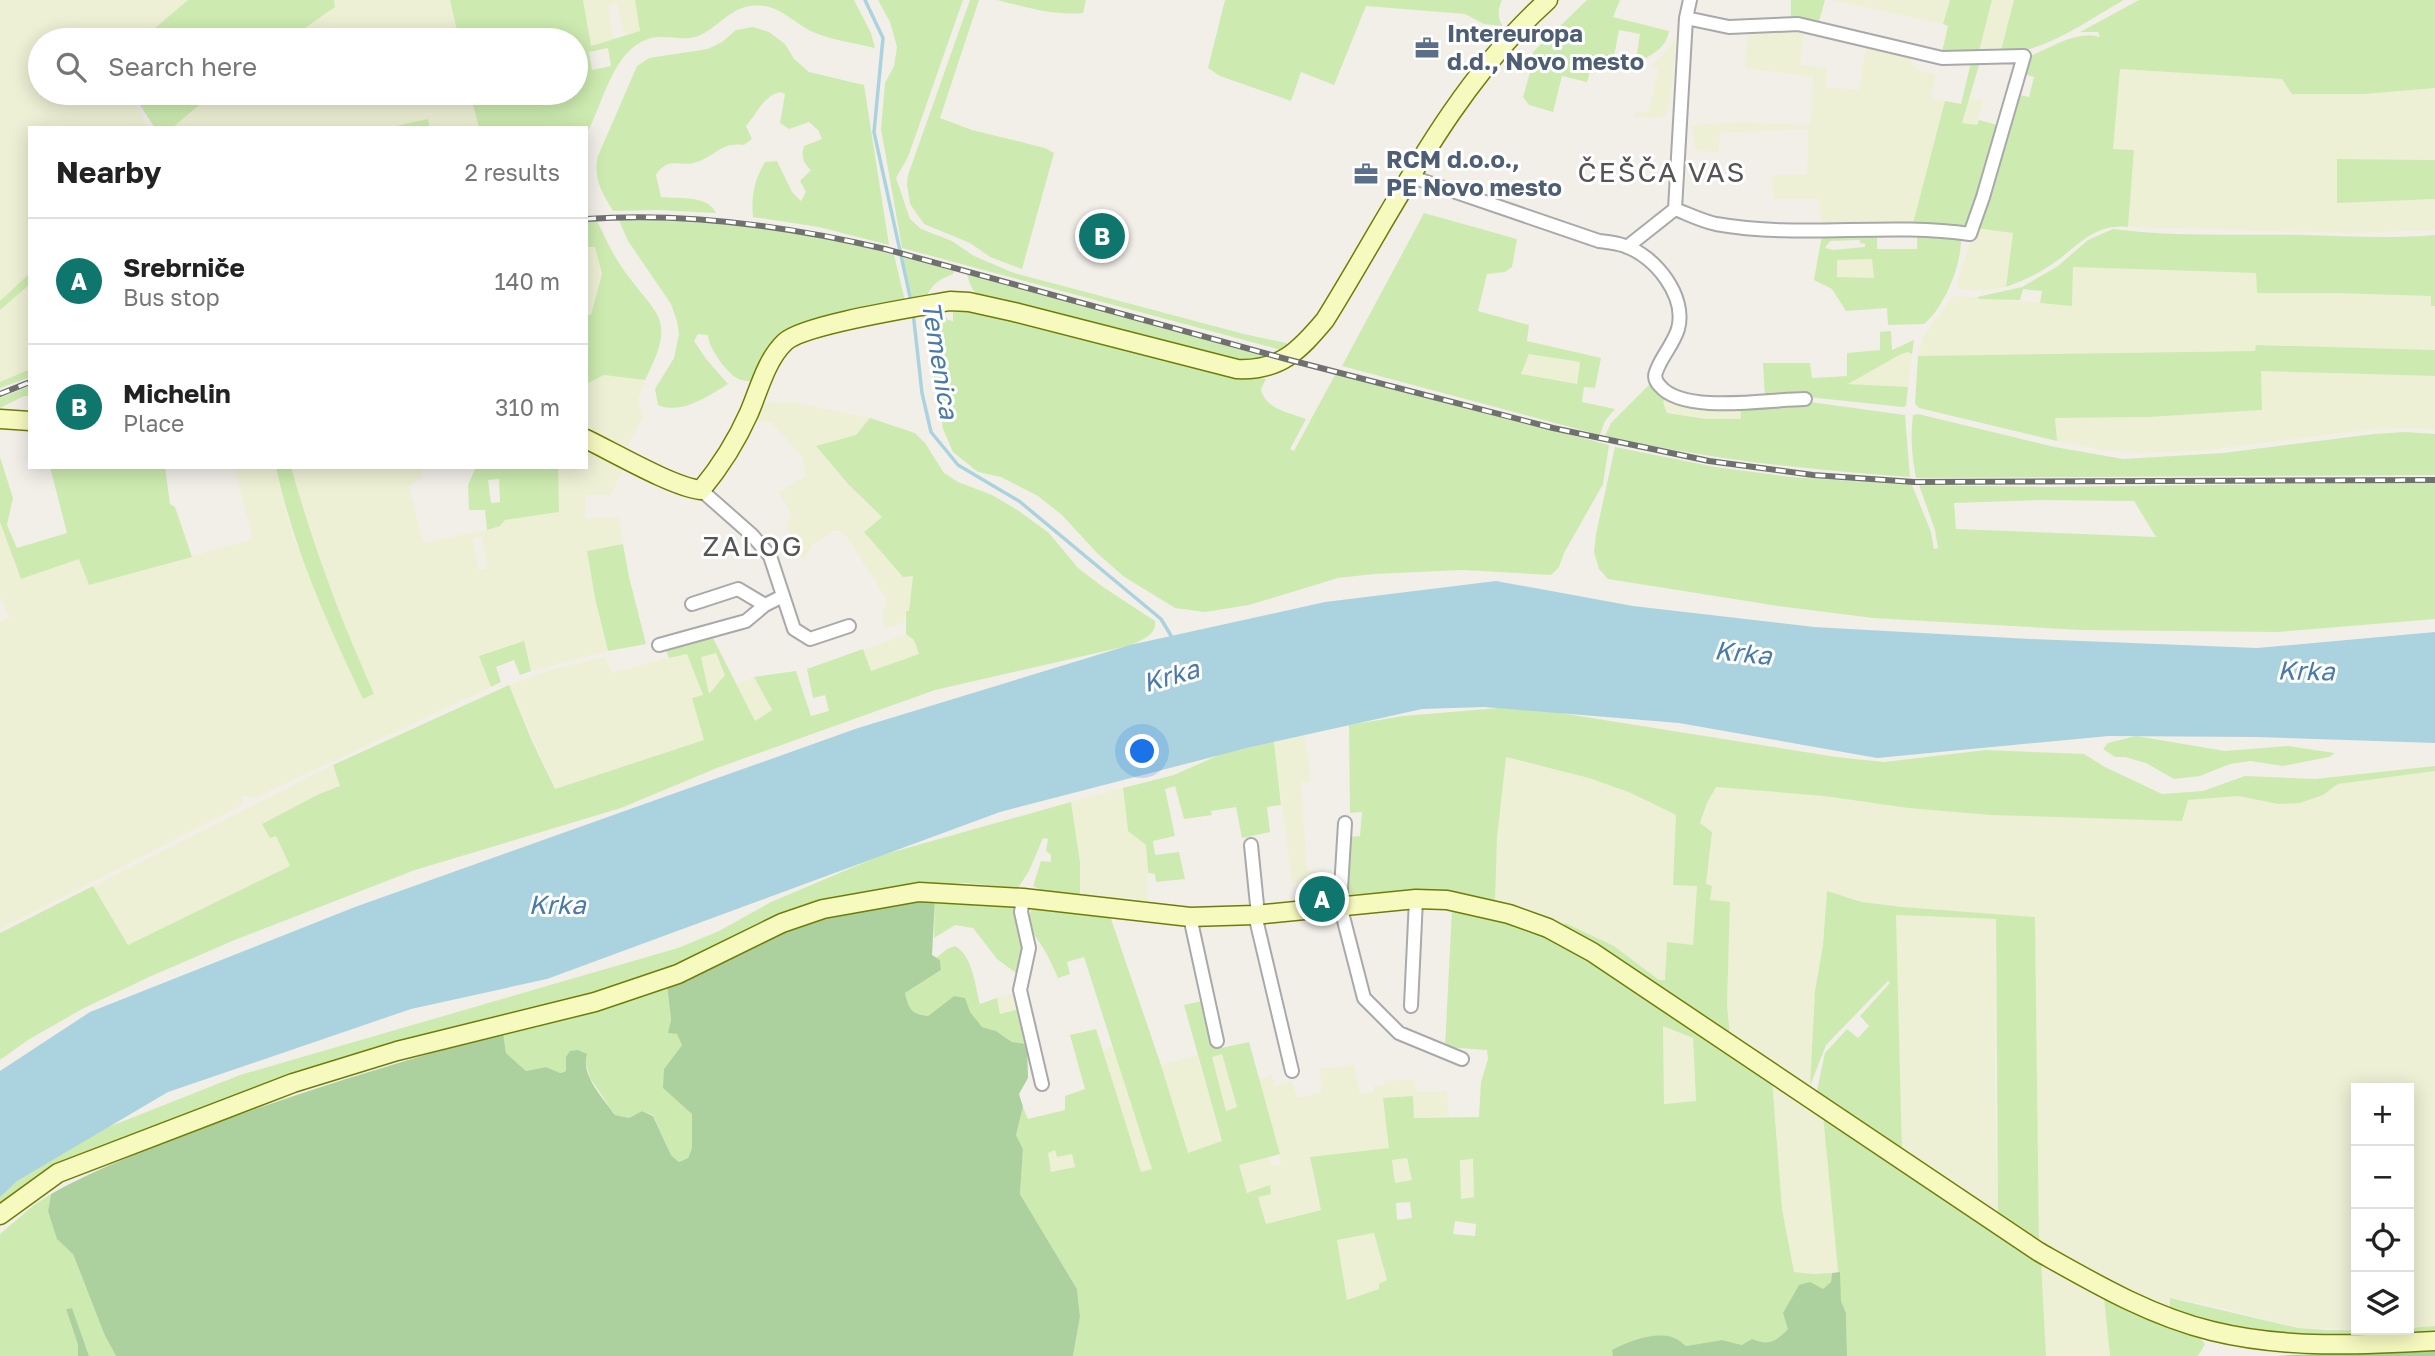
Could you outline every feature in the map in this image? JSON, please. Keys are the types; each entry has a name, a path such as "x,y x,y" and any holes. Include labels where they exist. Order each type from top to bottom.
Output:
{"main road":[{"path":"588,440 672,481 701,490 717,471 748,415 765,372 786,341 810,329 950,301 969,302 1095,332 1216,365 1256,370 1279,363 1296,351 1325,320 1412,177 1483,69 1525,21 1548,0"},
{"path":"0,419 28,421"},
{"path":"0,1215 58,1173 293,1083 397,1051 594,1002 678,974 782,923 823,909 919,892 1023,898 1190,917 1257,915 1416,899 1447,900 1509,914 1548,928 1592,952 2039,1252 2113,1294 2211,1331 2246,1338 2318,1345 2435,1341"}],"street":[{"path":"1627,247 1675,209 1686,18 1690,0"},
{"path":"1675,209 1714,224 1817,231 1930,229 1970,234 2024,56 1942,58 1798,24 1729,27 1686,18"},
{"path":"1412,177 1599,241 1627,247 1655,268 1677,295 1679,309 1679,326 1655,378 1660,386 1681,398 1731,405 1805,399"},
{"path":"701,490 752,535 770,556 794,629 810,639 849,626"},
{"path":"692,604 738,589 765,605"},
{"path":"659,645 746,621 765,605 783,596"},
{"path":"1345,823 1340,905 1364,998 1399,1033 1462,1059"},
{"path":"1251,845 1257,915 1292,1071"},
{"path":"1023,898 1021,912 1029,948 1020,990 1042,1084"},
{"path":"1411,1006 1416,899"},
{"path":"1190,917 1217,1041"}],"green space":[{"path":"0,0 188,0 155,28 28,28 28,105 134,105 148,126 28,126 28,275 0,301"},
{"path":"188,0 334,0 335,7 305,28 155,28"},
{"path":"334,0 450,0 456,28 305,28 335,7"},
{"path":"450,0 583,0 588,28 456,28"},
{"path":"583,0 635,0 640,31 624,35 617,3 608,6 613,39 590,46"},
{"path":"635,0 854,0 871,33 875,48 820,35 782,12 766,6 745,7 701,35 653,38 636,45 617,67 588,131 588,126 478,126 473,105 588,105 588,29 591,46 640,31","holes":["608,48 611,66 592,70 589,52"]},
{"path":"878,0 963,0 908,157 896,178 910,219 921,229 952,241 974,256 1014,273 1286,343 1288,346 1281,350 902,248 881,129 885,83 894,66 897,47 890,22"},
{"path":"970,0 979,0 940,118 972,130 1045,148 1054,153 1022,269 990,257 970,243 924,224 910,204 908,175"},
{"path":"997,0 1086,0 1083,13 1072,14"},
{"path":"1225,0 1502,0 1499,13 1503,26 1484,24 1465,14 1366,6 1334,85 1301,72 1291,101 1220,76 1208,68"},
{"path":"1587,0 1620,0 1613,17 1669,31 1665,42 1641,61 1636,59 1640,34 1619,30 1613,62 1594,57 1587,82 1562,76 1553,112 1529,105 1523,97 1533,62 1533,52"},
{"path":"1791,0 1825,0 1818,25 1791,20"},
{"path":"1831,0 1950,0 1943,24"},
{"path":"1950,0 1992,0 1978,55 1942,52 1948,26 1943,24"},
{"path":"1992,0 2014,0 2000,54 1978,55"},
{"path":"2014,0 2124,0 2049,42 2034,48 2000,54"},
{"path":"2139,0 2435,0 2435,88 2364,94 2292,94 2282,79 2120,69 2113,149 2134,150 2128,227 2104,229 2093,234 2041,271 2006,287 2013,233 1975,228 2015,94 2029,97 2034,77 2021,73 2025,58 2071,38 2100,37 2098,32 2080,32"},
{"path":"753,27 769,32 785,44 794,59 809,72 864,85 889,245 819,227 753,217 754,189 765,162 777,161 792,192 801,201 806,192 800,181 811,170 803,160 804,146 822,139 818,130 809,122 789,129 780,123 785,94 780,92 764,102 746,126 752,139 744,145 724,147 697,162 665,165 656,175 661,197 685,198 707,203 716,213 613,211 598,178 598,156 637,66 649,58 708,49 736,30"},
{"path":"1773,28 1804,32 1800,65 1827,68 1826,87 1859,90 1866,45 1906,55 1918,70 1936,75 1931,98 1945,101 1912,227 1822,227 1819,199 1773,199 1772,175 1807,175 1808,129 1720,133 1719,152 1698,151 1694,145 1692,125 1739,122 1811,125 1813,77 1745,68 1748,29"},
{"path":"1676,35 1671,97 1666,114 1661,118 1634,117 1634,113 1649,111 1658,68 1651,66 1669,49"},
{"path":"1971,62 1980,62 1962,123 1977,125 1979,120 2001,126 1969,226 1963,230 1912,227 1945,101 1961,104"},
{"path":"2120,69 2282,79 2364,94 2435,88 2435,160 2338,159 2337,202 2435,199 2435,230 2354,233 2128,227 2134,151 2113,150"},
{"path":"1970,98 1983,100 1977,125 1962,124"},
{"path":"140,105 199,105 174,126 154,126"},
{"path":"199,105 473,105 478,126 430,126 428,119 395,126 174,126"},
{"path":"428,119 430,126 395,126"},
{"path":"2337,159 2435,160 2435,199 2337,203"},
{"path":"1424,213 1517,239 1512,267 1505,272 1487,274 1478,311 1529,325 1527,341 1601,358 1595,388 1584,387 1582,402 1615,409 1605,421 1600,435 1342,366","holes":["1529,354 1580,362 1577,384 1521,374"]},
{"path":"619,220 758,228 826,239 894,255 906,305 790,329 770,346 754,382 741,380 733,375 714,352 708,335 698,334 694,341 728,384 704,399 685,406 676,408 658,405 655,389 674,358 679,334 677,321 671,304 628,241"},
{"path":"597,221 619,264 659,319 660,343 645,380 604,375 588,383 588,315 591,315 602,274 595,247 588,247 588,222"},
{"path":"1975,228 2014,233 2006,287 1987,291 1959,289 1957,283"},
{"path":"2113,229 2207,235 2435,235 2435,306 2431,306 2431,296 2257,293 2256,273 2073,267 2072,306 2040,303 2042,291 2023,289 2020,300 1977,297 2022,287 2058,266 2088,240"},
{"path":"1917,232 1958,237 1961,240 1958,262 1950,286 1938,308 1924,324 1888,325 1887,308 1846,311 1832,289 1814,280 1822,235 1877,233 1877,249 1917,249","holes":["1860,240 1865,247 1833,250 1825,248 1830,241","1872,259 1874,278 1837,277 1837,260"]},
{"path":"588,247 595,247 602,274 591,315 588,315"},
{"path":"903,257 954,271 933,286 926,299 913,302"},
{"path":"1872,259 1875,278 1837,278 1837,260"},
{"path":"2073,267 2256,273 2257,293 2432,296 2431,306 2435,306 2435,350 2256,345 2255,351 1918,356 1923,337 1953,296 2072,305"},
{"path":"967,274 1271,356 1235,362 986,300 973,290"},
{"path":"28,275 28,286 0,310 0,301"},
{"path":"28,286 28,370 0,382 0,310"},
{"path":"953,310 984,311 1221,372 1266,379 1261,389 1268,402 1306,419 1290,449 1294,451 1336,373 1609,445 1603,484 1564,553 1559,567 1551,575 1463,570 1374,574 1338,578 1249,605 1205,612 1175,608 1123,576 1097,553 1062,515 1038,496 1001,477 978,472 953,452 943,429 928,336 921,312 943,311 948,320 953,321"},
{"path":"1891,331 1892,350 1914,340 1912,354 1901,354 1848,384 1908,387 1906,406 1798,396 1765,399 1763,363 1810,363 1812,378 1847,376 1847,353 1880,350 1880,332"},
{"path":"2256,345 2435,350 2435,376 2261,371 2262,410 2149,417 2055,418 2057,441 1919,408 1915,404 1918,356 2255,351"},
{"path":"1529,354 1580,362 1576,384 1520,374"},
{"path":"1901,354 1912,354 1908,387 1846,384"},
{"path":"28,370 28,378 0,388 0,382"},
{"path":"2260,371 2435,376 2435,430 2376,429 2200,451 2140,453 2102,450 2057,441 2054,418 2149,417 2262,410"},
{"path":"604,375 645,380 638,399 643,417 625,450 588,432 588,383"},
{"path":"1652,382 1654,388 1667,396 1663,402 1667,413 1706,419 1741,419 1740,407 1810,402 1905,415 1910,477 1757,462 1680,451 1605,436 1611,423"},
{"path":"28,387 28,396 0,408 0,398"},
{"path":"1667,396 1740,407 1741,419 1706,419 1667,413 1663,402"},
{"path":"760,402 797,403 870,418 856,435 816,446 848,484 882,517 864,532 913,575 909,612 906,611 904,623 886,628 882,617 887,599 840,531 833,531 812,545 805,559 800,557 786,525 792,516 779,492 806,476 802,457 772,423 757,420"},
{"path":"1913,415 2055,447 2123,459 2223,453 2374,434 2435,434 2435,475 1916,478 1912,431"},
{"path":"870,418 915,433 925,443 944,473 958,482 992,495 1049,533 1078,568 1155,621 1154,630 1132,645 935,690 717,768 621,808 415,870 237,939 149,977 82,1009 28,1040 0,1060 0,933 93,886 128,945 290,866 276,836 270,838 262,824 340,786 333,765 509,685 555,789 704,740 692,698 703,695 687,654 669,658 664,646 711,634 755,721 772,710 754,677 796,671 811,716 829,711 825,695 813,698 807,669 863,649 871,671 919,654 914,640 906,634 906,611 909,611 913,576 903,577 864,532 882,517 848,484 816,446 856,435","holes":["716,653 725,675 709,694 701,657"]},
{"path":"1615,447 1715,467 1792,477 1912,485 1931,532 1934,549 1938,548 1935,530 1919,485 2044,487 2435,482 2435,619 2278,632 2081,630 1873,618 1608,579 1599,569 1594,552","holes":["2134,501 2156,537 1956,529 1954,503"]},
{"path":"588,448 624,466 611,495 585,495 585,518 619,518 623,544 587,551 608,651 531,671 524,642 480,656 491,687 259,796 241,797 243,801 239,807 0,929 0,623 9,617 0,596 0,522 21,579 80,558 89,585 253,539 235,469 276,469 296,545 348,634 309,532 292,469 421,469 423,476 409,486 423,543 487,530 505,520 558,512 558,469 588,469","holes":["482,537 487,568 479,570 473,539"]},
{"path":"0,457 13,498 7,525 17,548 67,533 51,469 165,469 170,504 175,507 192,557 89,585 79,559 21,579 0,522"},
{"path":"276,469 292,469 328,582 374,694 363,699 324,614 283,498"},
{"path":"475,469 558,469 559,512 505,520 500,526 487,530 485,510 469,510 468,485","holes":["499,479 500,502 491,503 488,480"]},
{"path":"623,544 646,644 608,651 587,551"},
{"path":"906,634 914,640 919,654 871,672 863,650"},
{"path":"524,641 531,671 520,675 514,660 496,667 501,682 491,687 479,656"},
{"path":"687,653 703,696 692,699 705,740 555,789 509,685 554,669 605,657 612,673"},
{"path":"716,653 725,675 708,694 701,657"},
{"path":"754,677 772,711 754,721 736,685"},
{"path":"1499,708 1535,709 1836,757 1884,762 1986,750 2084,754 2162,794 2203,791 2245,776 2315,779 2435,766 2435,771 2338,784 2323,795 2300,803 2278,804 2238,796 2188,800 2182,821 1991,815 1716,787 1700,823 1712,832 1706,884 1712,886 1710,900 1730,902 1727,1005 1730,1036 1563,928 1565,923 1614,946 1659,980 1665,980 1667,942 1693,945 1697,886 1673,885 1676,815 1631,793 1589,778 1506,757 1497,838 1495,902 1446,890 1345,895 1349,837 1360,836 1362,812 1350,813 1349,725 1403,716"},
{"path":"1305,735 1311,782 1301,782 1307,871 1335,875 1333,893 1307,897 1303,882 1292,884 1274,742"},
{"path":"2136,736 2225,751 2288,746 2335,753 2329,757 2283,766 2250,761 2230,764 2200,776 2174,779 2146,763 2115,757 2103,749 2108,743"},
{"path":"1274,742 1281,805 1267,807 1270,832 1242,838 1236,807 1211,811 1212,815 1184,819 1175,786 1165,789 1175,836 1153,841 1155,855 1179,852 1185,879 1156,882 1155,874 1148,873 1146,845 1128,831 1123,788 1174,775 1221,754"},
{"path":"1506,756 1589,778 1631,793 1676,815 1673,884 1697,886 1693,945 1665,981 1659,980 1614,946 1565,923 1563,928 1495,902 1497,838"},
{"path":"333,765 340,786 319,794 263,824 275,835 291,866 128,945 93,886"},
{"path":"2435,771 2435,1326 2414,1328 2414,1083 2351,1083 2351,1329 2298,1328 2201,1303 2170,1298 2170,1310 2144,1300 2039,1243 2035,918 1902,907 1862,902 1845,896 1823,945 1815,991 1810,1086 1806,1086 1730,1036 1727,1005 1730,902 1710,900 1706,884 1712,832 1700,824 1716,787 1824,796 1908,808 2188,800 2238,796 2278,804 2316,798 2337,784"},
{"path":"1123,788 1128,831 1146,845 1148,905 1131,897 1117,902 1080,897 1080,862 1071,802"},
{"path":"1071,802 1080,862 1080,897 1033,886 1041,861 1051,862 1051,855 1046,851 1048,839 1043,838 1029,871 1018,888 966,883 870,890 805,905 785,912 766,927 656,976 149,1132 0,1213 0,1190 73,1141 240,1075 678,948 719,931 771,902 882,855"},
{"path":"1827,891 1862,902 1902,907 2035,917 2039,1243 1998,1217 1996,919 1896,915 1902,1153 1818,1094 1817,1090 1825,1053 1847,1029 1858,1038 1869,1026 1860,1016 1890,983 1888,981 1826,1045 1810,1086 1815,991 1823,945"},
{"path":"935,899 1009,900 1015,906 1025,950 1021,966 1016,973 997,959 973,928 955,925 934,938"},
{"path":"935,899 932,955 940,960 941,970 905,993 906,998 914,1012 928,1016 954,996 965,998 970,1012 982,1027 996,1031 1012,1042 1027,1044 1028,1078 1019,1094 1023,1107 1016,1135 1023,1149 1020,1194 1077,1289 1080,1317 1073,1356 116,1356 105,1336 73,1254 57,1239 48,1211 51,1194 86,1176 161,1144 273,1103 503,1032 506,1053 526,1071 546,1067 560,1073 566,1071 566,1057 570,1051 578,1050 587,1054 590,1078 615,1115 629,1118 642,1111 653,1116 671,1155 679,1162 688,1158 692,1148 692,1114 663,1088 664,1069 682,1045 677,1034 668,1033 671,1020 667,985 729,960 778,932 820,918 903,901"},
{"path":"1037,907 1110,916 1188,1153 1222,1141 1184,1005 1202,1001 1216,1049 1249,1042 1280,1154 1239,1165 1247,1193 1270,1185 1271,1194 1258,1197 1266,1224 1321,1210 1310,1157 1389,1148 1383,1098 1413,1096 1414,1118 1479,1117 1481,1082 1488,1059 1487,1050 1445,1047 1452,910 1518,926 1565,946 1772,1080 1782,1209 1794,1272 1832,1273 1831,1282 1779,1339 1763,1344 1742,1345 1722,1340 1686,1346 1674,1337 1613,1350 1613,1356 1073,1356 1080,1317 1077,1289 1020,1194 1023,1149 1016,1135 1023,1107 1028,1119 1065,1110 1065,1096 1085,1089 1070,1035 1096,1029 1141,1172 1152,1169 1084,957 1067,962 1070,974 1058,978 1030,926 1032,909","holes":["1663,1026 1693,1038 1696,1101 1664,1104","1222,1054 1237,1107 1226,1111 1212,1057","1055,1150 1057,1157 1072,1154 1075,1167 1051,1172 1048,1153","1407,1158 1412,1180 1395,1183 1392,1160","1473,1159 1474,1197 1461,1199 1460,1160","1410,1202 1412,1218 1397,1220 1396,1203","1455,1221 1476,1224 1475,1236 1453,1234","1374,1233 1387,1280 1379,1284 1379,1289 1347,1300 1337,1240"]},
{"path":"1896,915 1996,919 1998,1217 1902,1153"},
{"path":"955,946 970,964 980,1004 997,998 1000,1014 1019,1009 1027,1044 1012,1042 996,1031 982,1027 954,996 928,1016 912,1010 905,993 941,970 940,960 936,958"},
{"path":"667,985 671,1020 669,1032 678,1034 682,1045 664,1069 692,1114 692,1148 688,1158 679,1162 671,1155 653,1115 642,1111 629,1118 615,1115 590,1078 585,1061 566,1057 566,1071 559,1073 546,1067 526,1071 506,1053 503,1032"},
{"path":"1016,993 1019,1009 1000,1014 997,998"},
{"path":"1663,1025 1693,1038 1696,1101 1664,1104"},
{"path":"1114,1046 1152,1169 1141,1172 1102,1050"},
{"path":"1222,1054 1237,1107 1226,1111 1211,1057"},
{"path":"1197,1055 1222,1141 1188,1154 1161,1065"},
{"path":"1354,1065 1360,1094 1374,1092 1374,1085 1384,1086 1383,1081 1414,1079 1417,1092 1447,1091 1449,1116 1413,1118 1389,1148 1311,1157 1314,1184 1321,1209 1266,1224 1258,1197 1270,1185 1247,1193 1238,1165 1269,1156 1271,1166 1281,1164 1259,1079 1272,1075 1275,1086 1292,1081 1297,1098 1321,1092 1320,1069"},
{"path":"1772,1080 1823,1115 1840,1272 1794,1272 1782,1209"},
{"path":"1823,1115 2041,1260 2046,1356 1847,1356 1846,1313 1841,1301"},
{"path":"1056,1150 1056,1156 1072,1154 1075,1167 1051,1172 1048,1152"},
{"path":"1407,1158 1412,1180 1395,1183 1392,1160"},
{"path":"1460,1159 1474,1159 1474,1197 1461,1199"},
{"path":"51,1194 48,1211 52,1222 73,1254 105,1336 116,1356 89,1356 71,1308 66,1309 78,1345 78,1356 0,1356 0,1234"},
{"path":"1374,1233 1387,1281 1379,1289 1347,1301 1337,1240"},
{"path":"2041,1260 2104,1297 2110,1356 2046,1356"},
{"path":"1840,1272 1841,1301 1846,1313 1847,1356 1613,1356 1612,1350 1641,1338 1657,1336 1674,1338 1686,1346 1722,1340 1742,1345 1752,1339 1772,1342 1788,1329 1783,1313 1799,1285 1810,1282 1823,1289 1831,1282 1832,1273"},
{"path":"2104,1297 2196,1333 2205,1344 2198,1356 2110,1356"},
{"path":"2170,1298 2298,1328 2351,1330 2351,1335 2414,1335 2414,1328 2435,1326 2435,1334 2382,1337 2349,1338 2304,1336 2259,1331 2170,1310"},
{"path":"72,1308 89,1356 78,1356 78,1345 66,1309"},
{"path":"2435,1349 2435,1356 2277,1356"}],"water":[{"name":"Krka","path":"1496,581 1633,606 1814,627 2030,639 2257,648 2435,632 2435,743 2255,737 2109,736 1877,758 1679,723 1484,707 1422,709 1247,748 1000,812 547,979 411,1009 168,1092 17,1181 0,1197 0,1071 90,1012 355,907 858,728 1130,645 1325,602"}],"waterway":[{"name":"Temenica","path":"865,0 883,38 874,132 911,301"},
{"name":"Temenica","path":"913,312 922,393 931,432 958,465 1019,501 1161,619 1173,639"}],"railway":[{"path":"588,219 699,219 848,241 1553,428 1709,461 1813,475 1914,482 2435,480"},
{"path":"0,394 28,383"}],"place":[{"name":"Intereuropa d.d., Novo mesto","path":"1427,48"},
{"name":"RCM d.o.o., PE Novo mesto","path":"1366,174"},
{"name":"Michelin","path":"1102,236"},
{"name":"Srebrniče","path":"1322,899"}],"district":[{"name":"ČEŠČA VAS","path":"1662,172"},
{"name":"ZALOG","path":"753,546"}]}
